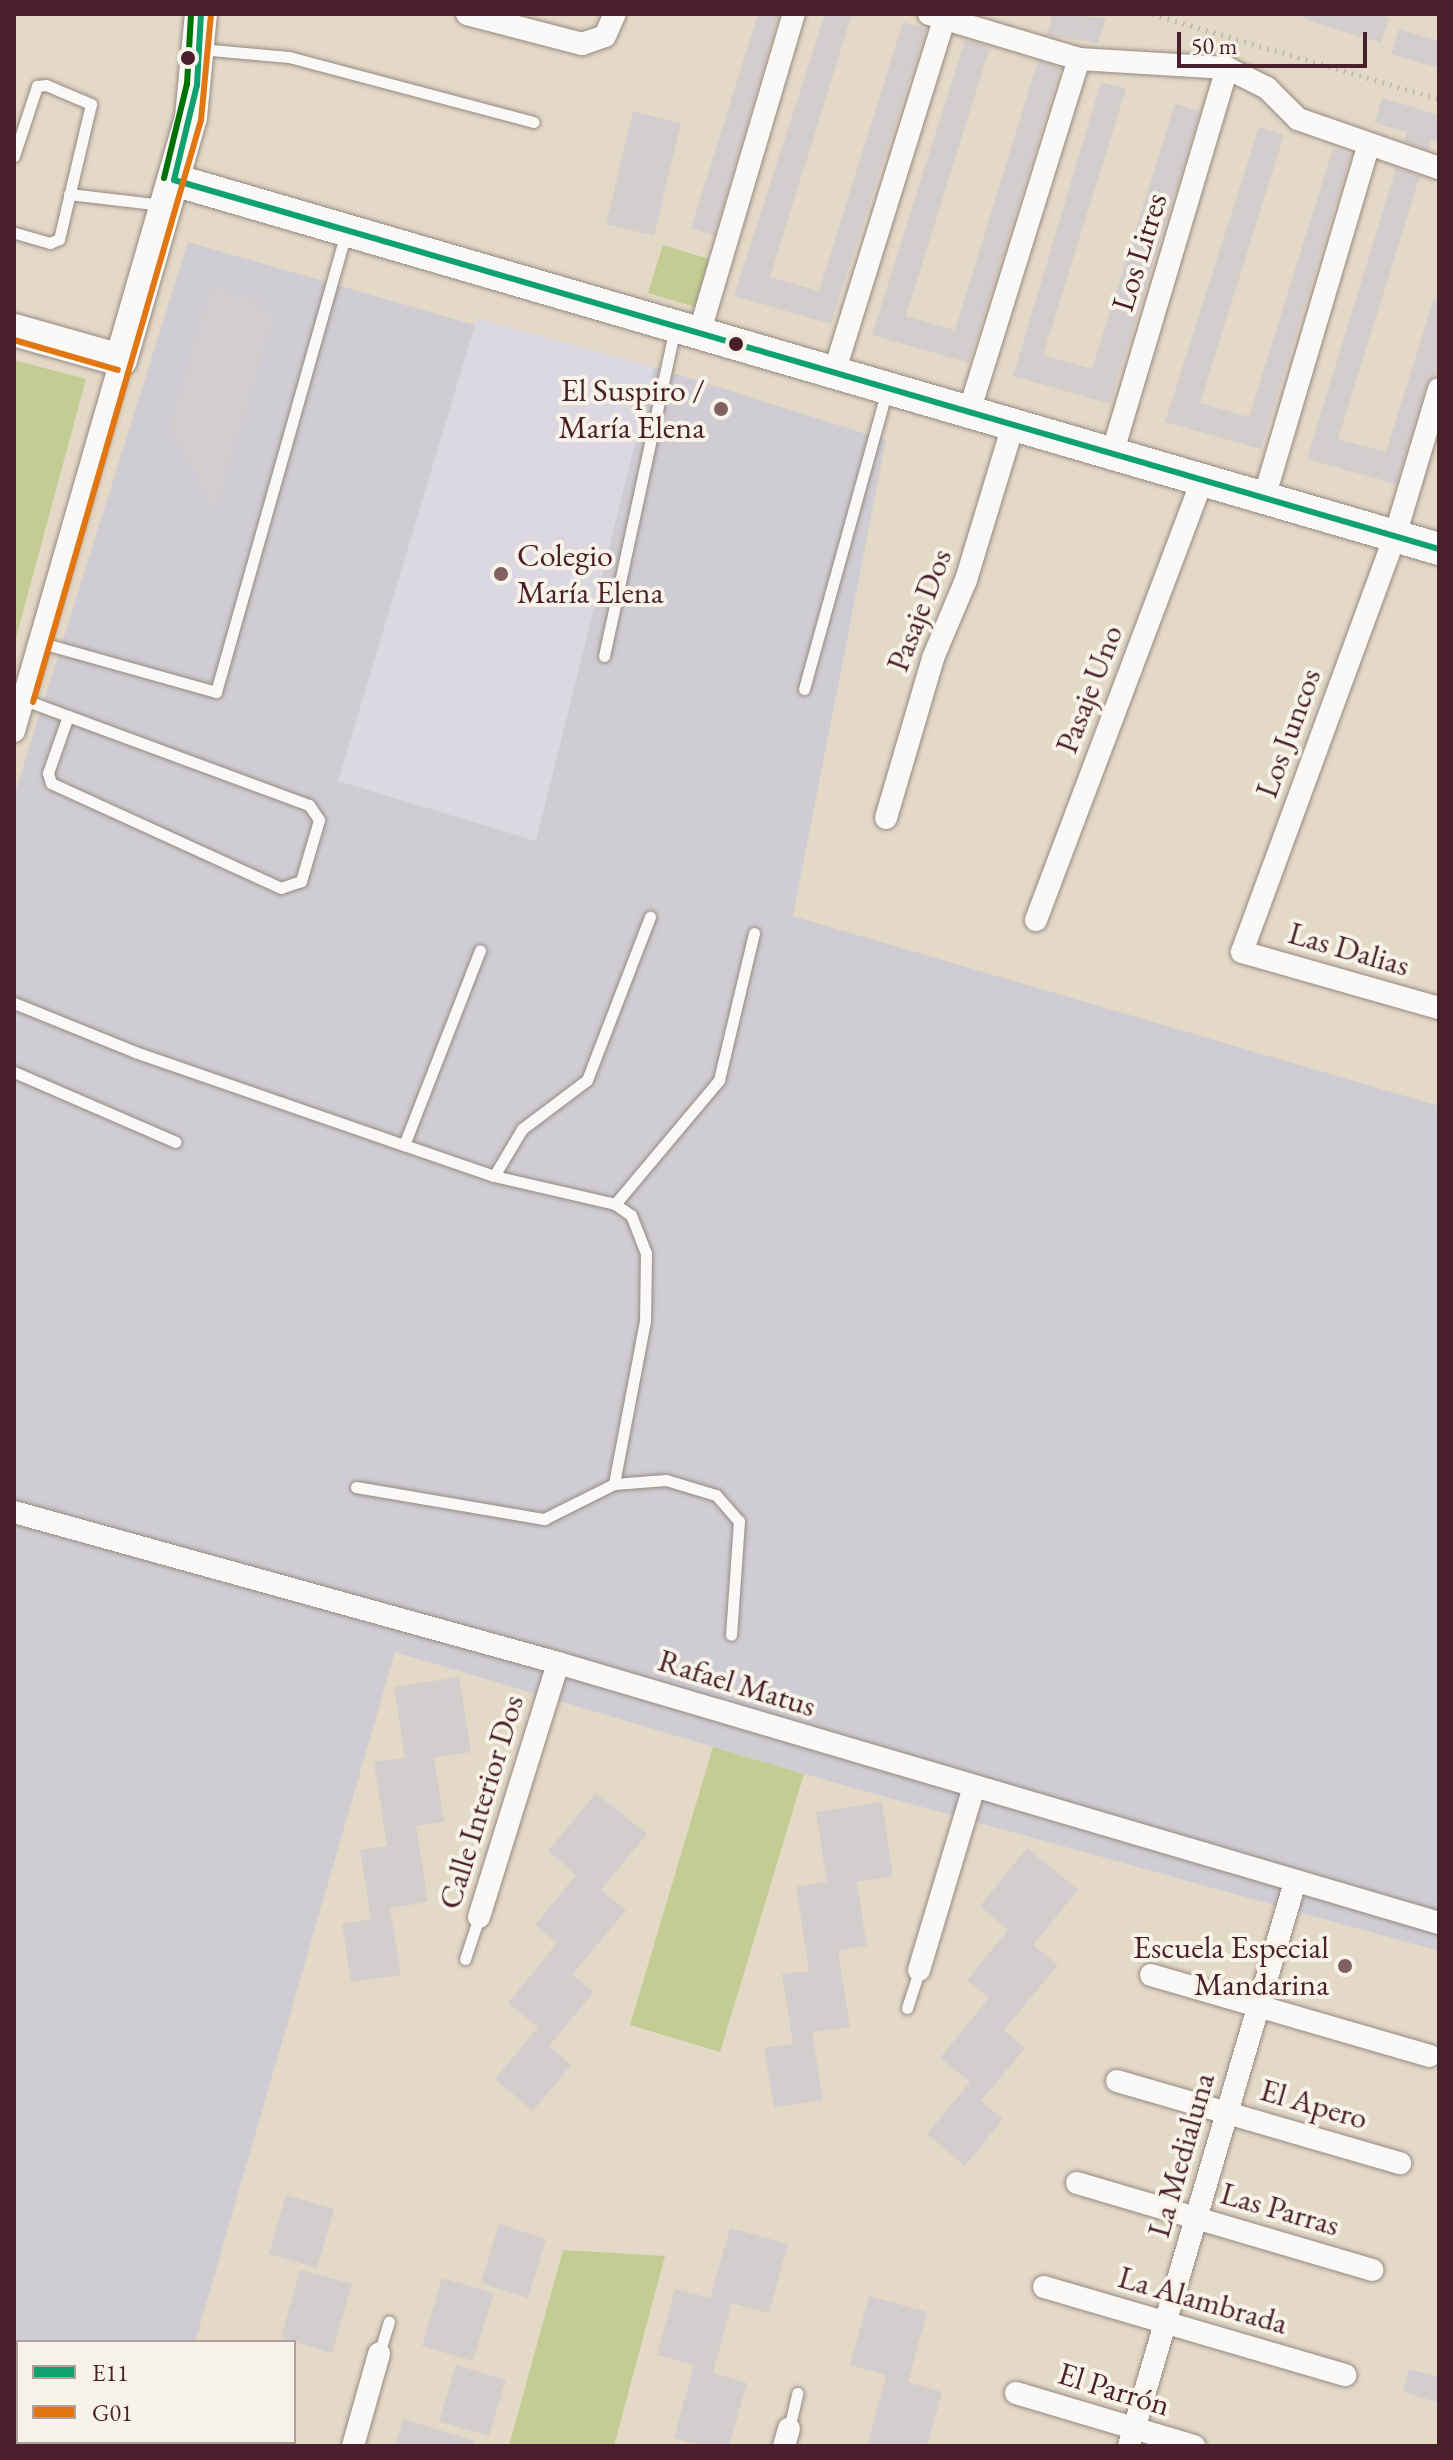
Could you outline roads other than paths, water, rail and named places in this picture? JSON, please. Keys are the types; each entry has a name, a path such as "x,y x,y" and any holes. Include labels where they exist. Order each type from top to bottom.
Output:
{"street":[{"path":"14,731 18,698 38,642 170,193 197,85 201,14"},
{"path":"467,14 574,43 598,41 615,14"},
{"path":"687,330 794,14"},
{"path":"834,373 937,16 1079,59 1227,68 1267,88 1298,119 1368,147 1439,168"},
{"path":"969,412 1079,59"},
{"name":"Los Litres","path":"1112,454 1227,68"},
{"path":"1264,498 1368,147"},
{"path":"170,193 346,231 1439,549"},
{"path":"14,330 121,360"},
{"name":"Los Juncos","path":"1242,952 1395,536 1439,389"},
{"name":"Pasaje Dos","path":"886,818 933,658 966,580 1013,425"},
{"name":"Pasaje Uno","path":"1036,920 1202,480"},
{"name":"Las Dalias","path":"1242,952 1439,1008"},
{"name":"Rafael Matus","path":"14,1512 558,1663 1439,1923"},
{"name":"Calle Interior Dos","path":"479,1917 558,1663"},
{"path":"919,1970 974,1787"},
{"name":"La Medialuna","path":"1132,2437 1295,1882"},
{"path":"1151,1975 1429,2056"},
{"name":"El Apero","path":"1117,2081 1400,2163"},
{"name":"Las Parras","path":"1077,2183 1372,2270"},
{"name":"La Alambrada","path":"1044,2287 1345,2375"},
{"path":"353,2446 379,2354"},
{"name":"El Parrón","path":"1016,2393 1132,2437 1194,2446"}],"lane":[{"path":"200,49 289,57 534,122"},
{"path":"14,156 37,86 87,99 93,110 59,239 50,243 14,233"},
{"path":"69,194 170,193"},
{"path":"38,642 216,692 346,231"},
{"path":"604,656 687,330"},
{"path":"804,689 887,388"},
{"path":"18,698 68,716 309,805 319,820 301,881 281,888 51,783 48,773 68,716"},
{"path":"494,1176 522,1129 587,1080 650,917"},
{"path":"615,1204 719,1080 754,933"},
{"path":"404,1145 480,950"},
{"path":"14,1003 135,1052 494,1176 615,1204 640,1229 646,1253 642,1341 614,1484"},
{"path":"14,1072 176,1142"},
{"path":"356,1487 544,1519 614,1484 666,1480 716,1495 739,1521 731,1635"},
{"name":"Calle Interior Dos","path":"465,1959 479,1917"},
{"path":"907,2008 919,1970"},
{"path":"379,2354 389,2322"},
{"path":"786,2438 797,2393"}],"place":[{"name":"El Suspiro / María Elena","path":"721,409"},
{"name":"Colegio María Elena","path":"501,574"},
{"name":"Escuela Especial Mandarina","path":"1345,1966"}]}
